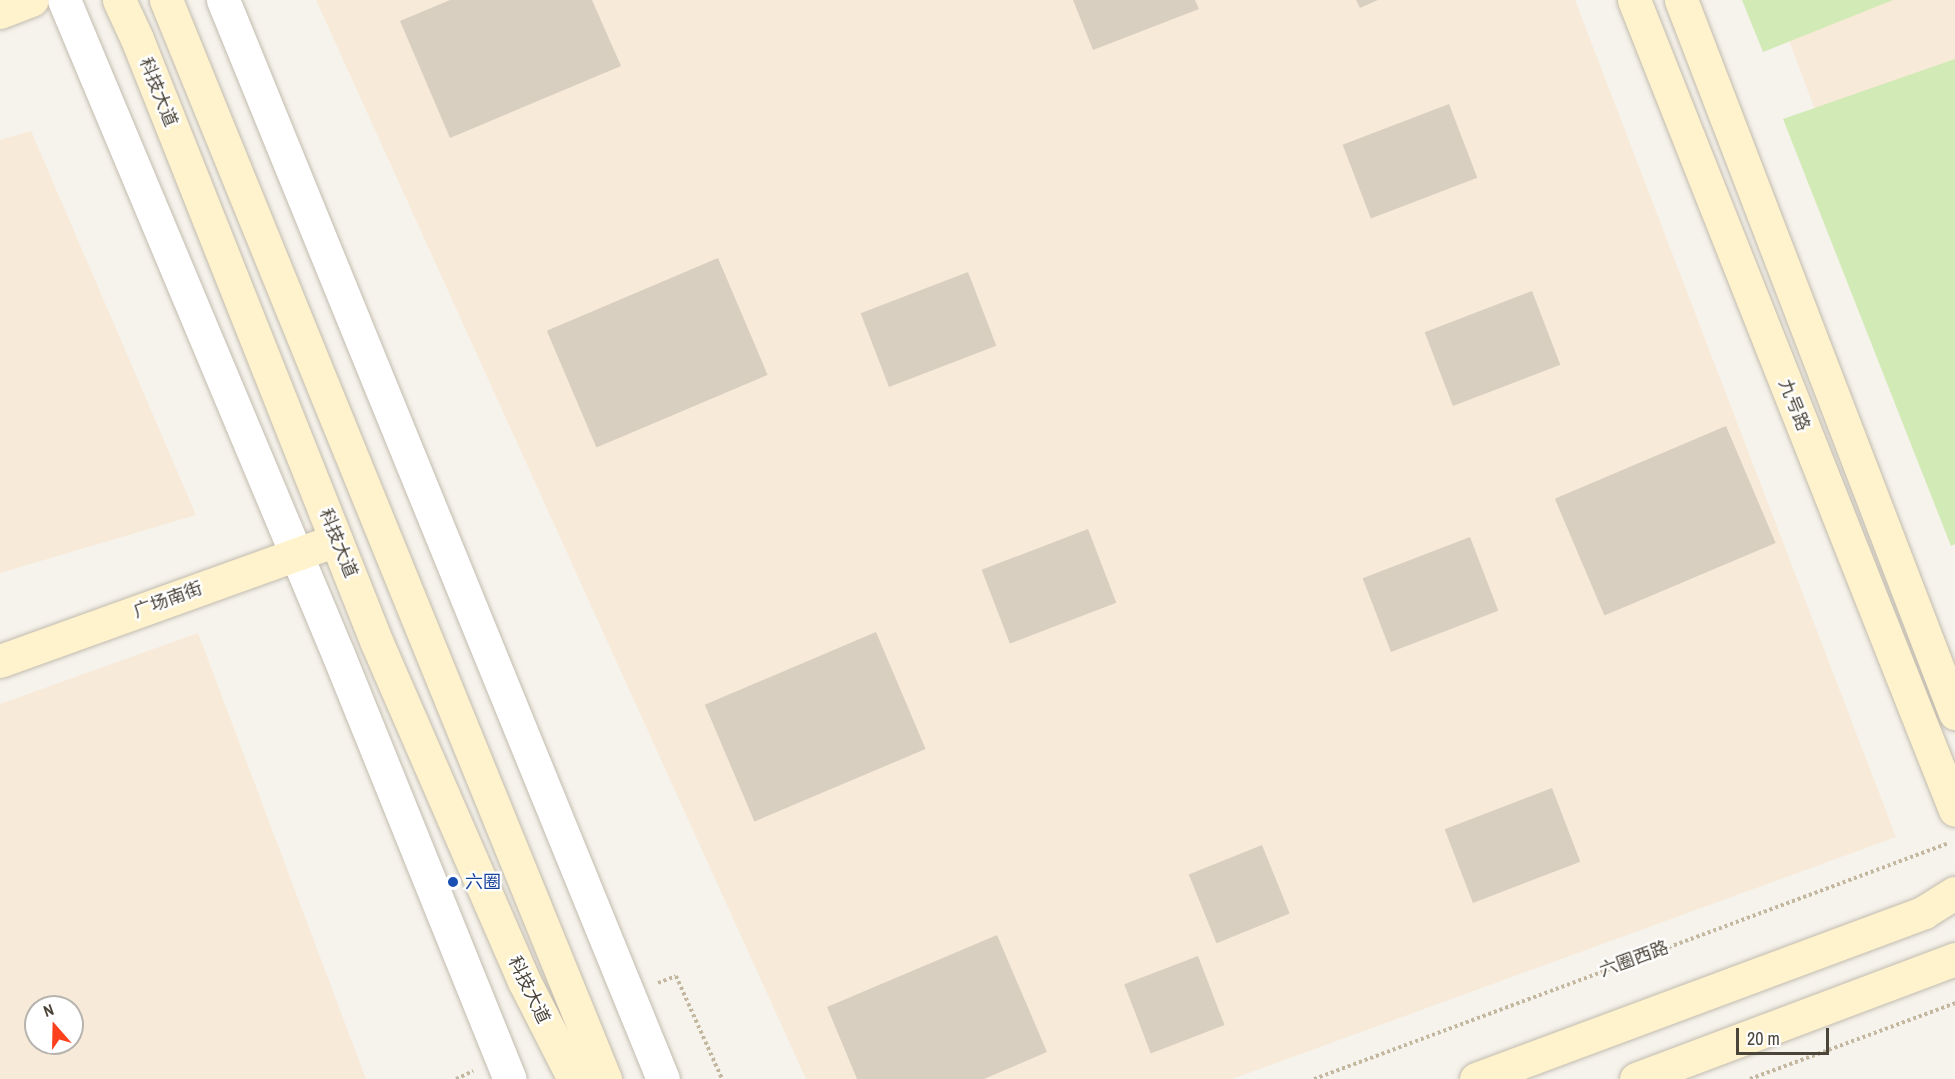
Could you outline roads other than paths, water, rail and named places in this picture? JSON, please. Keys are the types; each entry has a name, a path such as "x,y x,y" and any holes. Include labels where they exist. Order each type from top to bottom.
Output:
{"main road":[{"path":"0,12 32,0"},
{"name":"科技大道","path":"119,0 137,39 377,643 524,981 574,1079"},
{"name":"科技大道","path":"165,0 605,1079"},
{"name":"九号路","path":"1634,0 1955,810"},
{"path":"1681,0 1955,713"},
{"name":"广场南街","path":"0,660 336,540"},
{"path":"1476,1079 1924,912 1955,893"},
{"path":"1636,1079 1955,959"}],"street":[{"path":"64,0 296,554 510,1079"},
{"path":"223,0 663,1079"}],"place":[{"name":"六圈","path":"453,882"}]}
